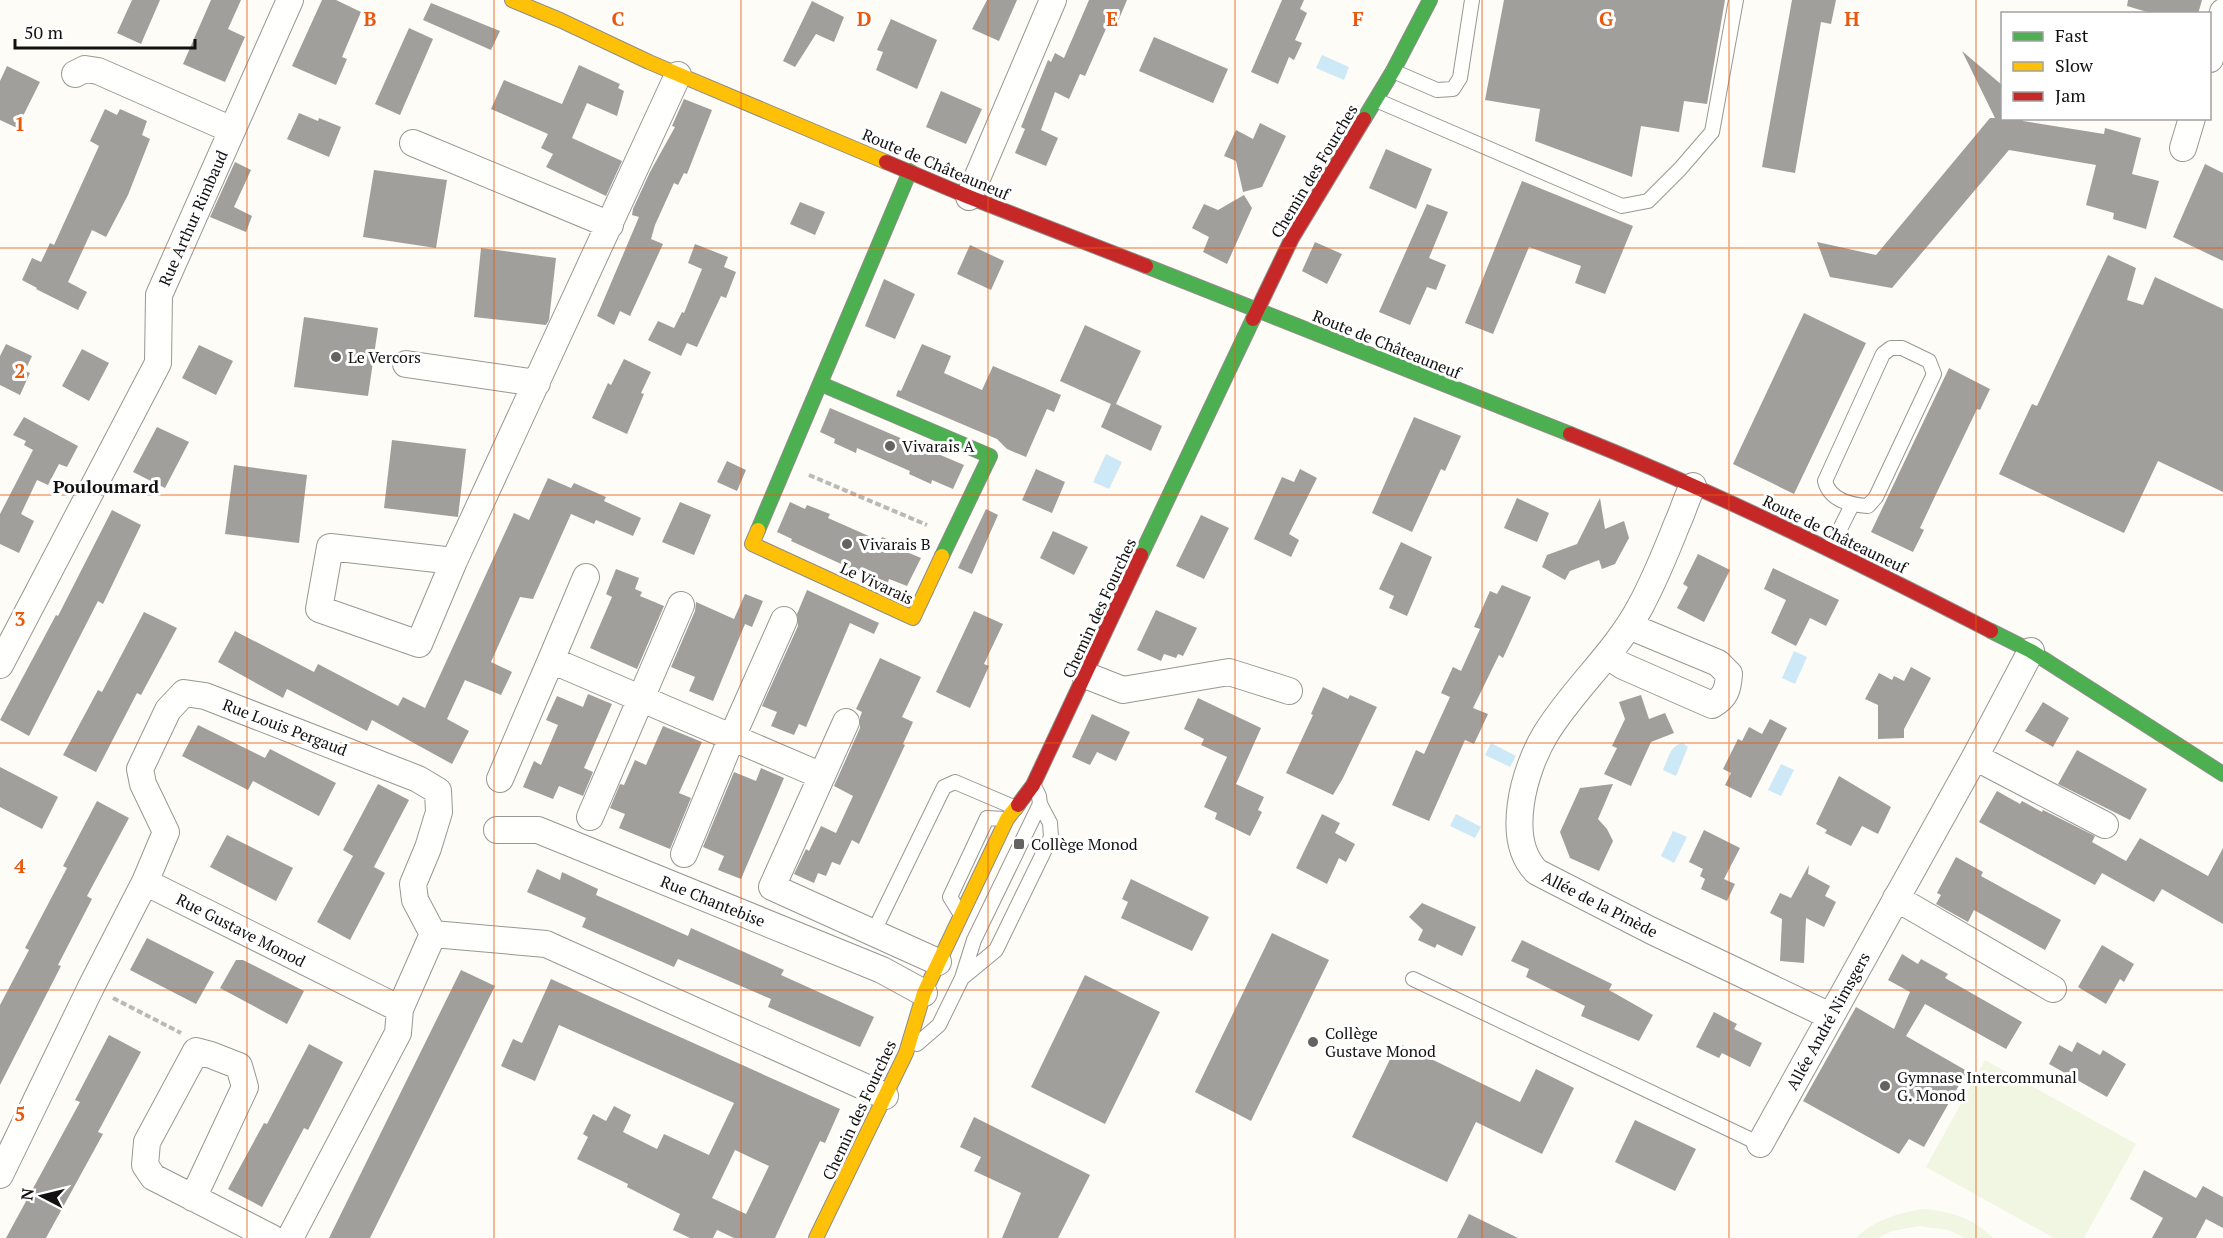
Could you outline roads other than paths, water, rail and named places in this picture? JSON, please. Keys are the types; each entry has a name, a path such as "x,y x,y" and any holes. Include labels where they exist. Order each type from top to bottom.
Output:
{"main road":[{"name":"Chemin des Fourches","path":"816,1238 906,1053 924,993 938,962 1012,813 1033,785 1292,237 1393,71 1430,0"},
{"name":"Route de Châteauneuf","path":"521,2 678,75 969,197 1643,463 1830,549 1981,624 2031,651 2223,774"},
{"name":"Le Vivarais","path":"821,384 990,456 913,618 753,544 910,171"}],"street":[{"name":"Rue Arthur Rimbaud","path":"0,665 158,363 159,295 290,0"},
{"path":"969,197 1053,0"},
{"path":"2211,55 2223,12"},
{"name":"Rue Arthur Rimbaud","path":"75,74 85,69 98,71 232,130"},
{"path":"454,561 330,547 319,609 419,644 454,561 678,75"},
{"path":"2183,148 2191,120"},
{"path":"413,143 610,225"},
{"path":"406,364 537,383"},
{"name":"Allée de la Pinède","path":"1693,486 1656,573 1629,626 1545,735 1532,766 1521,805 1519,832 1521,845 1531,866 1537,872 1650,930 1830,1017"},
{"path":"500,779 586,577"},
{"path":"590,817 681,605"},
{"path":"684,854 732,737 784,620"},
{"path":"1607,656 1623,666 1712,705 1720,700 1728,689 1729,674 1718,663 1629,626"},
{"name":"Allée André Nimsgers","path":"1760,1143 1975,757 2031,651"},
{"path":"551,660 822,776"},
{"path":"1085,675 1123,690 1229,672 1289,691"},
{"name":"Rue Louis Pergaud","path":"145,882 166,832 143,784 140,769 168,710 184,693 205,696 418,779 438,791 439,812 428,848 413,884 415,900 433,934"},
{"path":"846,722 772,887 938,962"},
{"path":"1975,757 2105,825"},
{"name":"Rue Chantebise","path":"497,830 538,830 882,970 924,993"},
{"path":"0,1175 91,987 145,882"},
{"name":"Rue Gustave Monod","path":"145,882 400,1009"},
{"path":"1896,898 2053,989"},
{"path":"290,1238 398,1033 400,1009 433,934 546,944 885,1096"},
{"path":"193,1198 245,1087 239,1066 196,1051 147,1142 145,1165 153,1177 193,1198 272,1238"}],"lane":[{"path":"1393,71 1437,90 1453,89 1460,78 1472,0"},
{"path":"1376,100 1622,206 1648,201 1712,132 1736,0"},
{"path":"1891,348 1902,348 1914,352 1929,361 1934,374 1876,497 1869,506 1852,505 1833,496 1827,488 1826,481 1829,471 1883,354 1891,348"},
{"path":"1830,549 1852,505"},
{"path":"873,933 944,787 955,782 1012,813"},
{"path":"962,978 996,950 1051,837 1050,823 1033,785"},
{"path":"906,1053 939,1025 962,978 974,940 1040,804"},
{"path":"1413,978 1760,1143"}],"water":[{"path":"1322,55 1349,67 1344,80 1316,68"},
{"path":"1106,454 1122,462 1109,489 1093,482"},
{"path":"1794,651 1807,657 1795,684 1782,678"},
{"path":"1491,743 1516,756 1510,767 1485,755"},
{"path":"1683,743 1688,747 1676,776 1663,770 1672,750"},
{"path":"1781,764 1794,770 1781,796 1768,790"},
{"path":"1456,814 1481,827 1475,838 1450,826"},
{"path":"1673,831 1687,837 1674,863 1661,856"}],"place":[{"name":"Le Vercors","path":"336,357"},
{"name":"Vivarais A","path":"890,446"},
{"name":"Vivarais B","path":"847,544"},
{"name":"Collège Monod","path":"1019,844"},
{"name":"Collège Gustave Monod","path":"1313,1042"},
{"name":"Gymnase Intercommunal G. Monod","path":"1885,1086"}],"district":[{"name":"Pouloumard","path":"106,487"}]}
